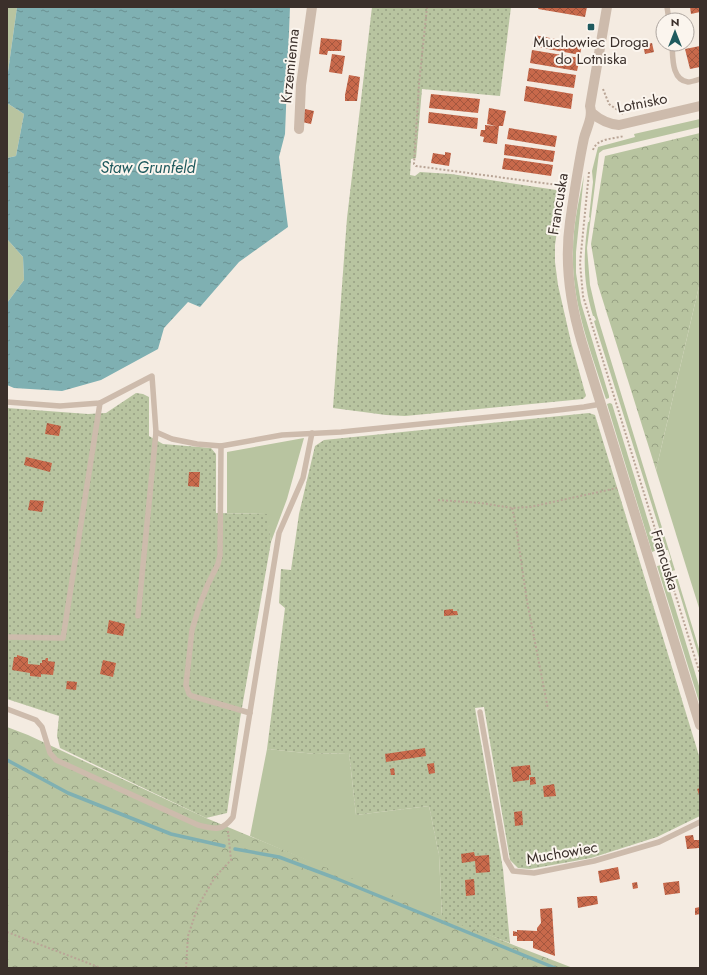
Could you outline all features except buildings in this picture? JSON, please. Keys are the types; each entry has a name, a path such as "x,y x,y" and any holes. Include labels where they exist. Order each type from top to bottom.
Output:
{"street":[{"name":"Krzemienna","path":"299,129 301,85 312,7"},
{"name":"Francuska","path":"607,7 590,106 592,113 585,138 568,240 568,281 576,322 700,725"},
{"name":"Lotnisko","path":"592,113 609,124 619,125 700,106"}],"lane":[{"path":"673,52 675,72 679,78 688,82 700,79"},
{"path":"7,402 60,406 100,403 152,376 156,432 138,616"},
{"path":"7,637 63,638 100,403"},
{"path":"156,432 172,439 197,444 221,446 282,436 341,432 550,411 601,404"},
{"path":"7,709 36,720 42,727 50,753 56,760 198,825 212,829 223,828 228,825 233,817 279,533 303,478 312,433"},
{"path":"221,446 220,555 218,564 200,604 192,630 186,685 189,694 192,696 250,713"},
{"name":"Muchowiec","path":"480,712 506,860 513,871 534,873 594,861 659,842 700,822"}],"path":[{"path":"427,7 419,84 414,164 416,166 576,188"},
{"path":"592,155 595,146 598,143 628,134"},
{"path":"590,166 580,258 580,276 584,296 700,674"},
{"path":"438,500 482,503 512,508 530,507 626,486"},
{"path":"512,508 527,601 548,709"},
{"path":"186,968 188,936 198,906 215,877 231,860 228,825"},
{"path":"7,932 101,968"}],"green space":[{"path":"7,7 17,7 7,79"},
{"path":"372,7 511,7 500,96 422,89 416,158 411,159 410,175 415,176 420,172 451,174 563,191 555,245 555,262 558,285 571,342 586,396 583,399 405,416 333,408 347,218"},
{"path":"7,103 24,114 16,156 7,158"},
{"path":"700,119 700,127 603,150 599,153 587,248 590,285 597,315 675,570 672,571 668,550 666,550 594,321 596,320 593,316 587,292 585,246 588,222 590,218 593,182 592,171 598,147 635,137 634,134"},
{"path":"700,133 700,282 656,470 598,285 591,244 605,156"},
{"path":"584,175 576,252 576,273 581,303 609,396 609,398 606,399 583,326 575,289 573,270 574,232"},
{"path":"7,239 23,257 24,280 7,303"},
{"path":"700,282 700,611 656,470"},
{"path":"136,393 149,397 149,436 163,444 211,448 216,454 216,513 267,514 271,542 240,719 227,813 206,818 60,748 57,736 59,716 7,699 7,408 88,414 106,413"},
{"path":"607,404 612,404 657,550 652,552"},
{"path":"589,413 595,415 700,759 700,816 657,837 591,858 530,869 518,868 510,860 484,707 475,708 503,869 510,943 442,918 439,855 429,806 356,815 349,753 315,754 267,749 285,608 279,603 281,569 291,570 299,514 315,446 324,440"},
{"path":"304,438 287,499 271,542 266,514 227,513 227,452"},
{"path":"662,565 700,689 700,705 657,566"},
{"path":"676,574 700,652 700,661 674,575"},
{"path":"7,727 28,735 206,818 516,946 573,968 7,968"},
{"path":"267,749 315,754 349,753 356,815 429,806 439,855 442,918 250,836"}],"water":[{"name":"Staw Grunfeld","path":"17,7 290,7 285,134 279,157 288,227 239,262 200,307 188,302 164,328 158,349 101,380 62,391 14,388 7,385 7,303 24,280 23,257 7,239 7,158 16,156 24,114 7,103 7,79"}],"waterway":[{"path":"7,760 68,793 171,834 224,846"},
{"path":"235,849 279,857 335,878 555,968"}],"place":[{"name":"Muchowiec Droga do Lotniska","path":"591,27"}]}
